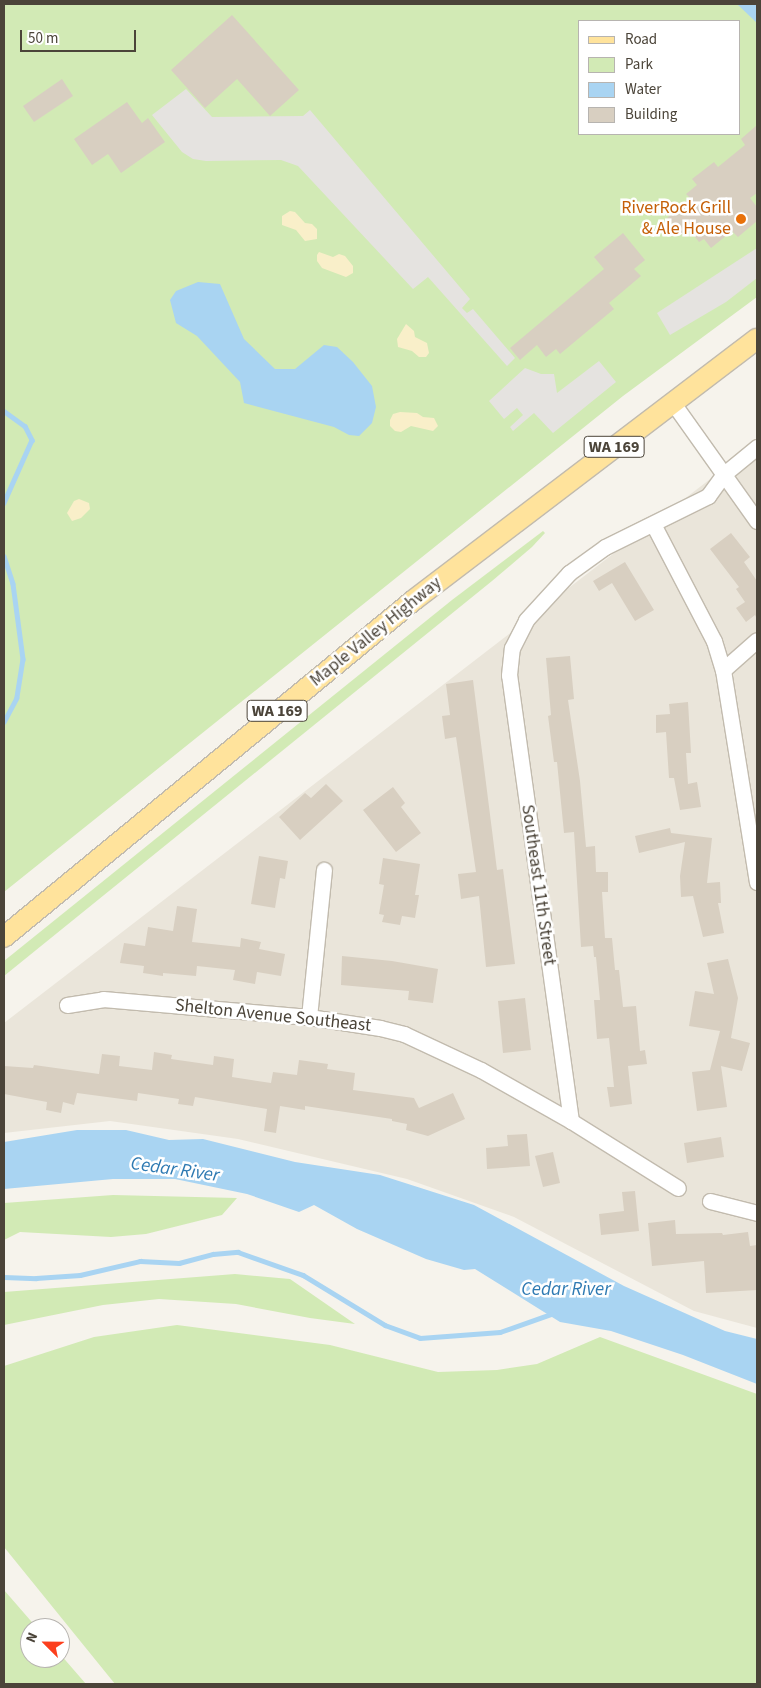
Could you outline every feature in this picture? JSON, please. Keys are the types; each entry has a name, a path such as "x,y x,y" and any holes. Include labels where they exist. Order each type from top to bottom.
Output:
{"main road":[{"name":"Maple Valley Highway","path":"4,937 414,600 757,339"}],"street":[{"path":"673,403 757,521"},
{"path":"757,447 724,474 708,496 653,524 714,641 723,670 757,882"},
{"name":"Southeast 11th Street","path":"571,1121 509,675 512,648 526,620 569,573 605,547 653,524"},
{"path":"723,670 757,640"},
{"path":"309,1017 324,870"},
{"name":"Shelton Avenue Southeast","path":"67,1005 104,999 309,1017 380,1028 404,1034 481,1070 571,1121 678,1188"},
{"path":"710,1201 757,1213"}],"shaded area":[{"path":"186,89 212,117 303,116 310,110 470,299 462,308 467,313 473,309 515,358 507,366 428,277 413,289 298,166 281,160 206,161 193,159 182,152 152,115"},
{"path":"757,248 757,278 726,302 670,335 657,313"},
{"path":"599,361 616,382 553,433 534,413 513,431 510,427 523,415 517,408 504,419 489,401 525,368 541,374 554,374 557,393"},
{"path":"757,443 757,1328 694,1311 514,1217 407,1179 238,1139 110,1121 4,1133 4,1023"}],"green space":[{"path":"4,4 757,4 757,297 623,396 4,892"},
{"path":"543,531 545,533 532,547 492,581 4,976 4,961 452,600"},
{"path":"113,1195 237,1198 222,1215 146,1234 111,1237 20,1232 4,1240 4,1203"},
{"path":"235,1274 290,1279 355,1324 310,1318 236,1304 159,1299 103,1305 4,1325 4,1292"},
{"path":"177,1325 330,1345 438,1372 497,1370 537,1364 600,1337 757,1394 757,1684 115,1684 70,1628 70,1618 62,1618 4,1547 4,1366 94,1337"},
{"path":"4,1590 28,1618 20,1618 20,1668 70,1668 70,1666 86,1684 4,1684"}],"sand":[{"path":"290,211 295,212 305,223 312,224 317,229 317,239 305,241 296,230 282,225 282,216"},
{"path":"319,252 333,257 339,254 345,256 353,266 353,273 346,277 322,268 317,261"},
{"path":"406,324 414,331 415,337 427,343 429,353 426,357 419,357 412,351 398,347 397,339"},
{"path":"400,412 417,413 423,417 434,418 438,426 433,431 411,426 401,432 395,431 390,426 390,420 393,414"},
{"path":"79,499 89,503 90,509 81,518 72,521 67,513 74,501"}],"water":[{"path":"737,4 757,4 757,23"},
{"path":"198,282 220,284 244,339 275,369 295,369 324,345 337,347 353,362 372,386 376,407 372,423 359,436 349,435 334,427 244,403 240,382 197,336 176,323 170,300 176,291"},
{"name":"Cedar River","path":"77,1130 126,1130 169,1140 203,1139 295,1162 380,1175 474,1205 624,1286 725,1331 757,1339 757,1384 683,1355 611,1331 560,1322 475,1269 464,1270 426,1259 357,1229 314,1205 299,1212 247,1194 175,1179 113,1179 4,1189 4,1142"}],"building":[{"path":"232,15 299,90 270,116 237,79 205,108 171,70"},
{"path":"62,79 73,96 34,122 23,106"},
{"path":"127,102 142,123 148,118 165,142 121,173 108,154 92,165 74,139"},
{"path":"757,125 757,193 750,198 757,207 757,221 738,237 732,231 711,248 704,239 699,242 688,228 681,235 667,218 690,198 686,194 697,185 692,179 714,162 718,167 745,145 741,139"},
{"path":"623,233 645,260 634,269 641,276 609,303 614,309 560,354 556,349 546,357 537,345 520,360 510,348 604,269 594,257"},
{"path":"731,533 750,557 744,562 757,581 757,619 755,615 746,622 736,608 745,602 736,589 739,587 710,549"},
{"path":"625,562 654,610 635,621 612,583 599,591 593,581"},
{"path":"570,656 574,699 568,700 580,781 586,847 595,846 596,872 608,872 608,892 602,892 605,938 612,938 615,970 619,970 623,1007 636,1006 640,1051 645,1050 647,1064 628,1066 632,1104 610,1107 607,1087 614,1087 609,1038 597,1039 594,1000 600,1000 596,957 594,957 593,946 581,947 574,832 564,833 557,762 554,762 548,716 551,715 546,658"},
{"path":"473,680 497,870 503,869 515,964 486,967 479,896 461,899 458,874 476,872 456,737 445,739 442,716 450,715 446,684"},
{"path":"688,702 691,753 686,753 688,784 697,782 701,807 680,810 674,778 669,778 666,732 656,733 656,715 670,714 669,704"},
{"path":"326,784 343,801 300,840 279,817 305,793 311,798"},
{"path":"393,787 405,803 401,807 421,833 396,852 363,810"},
{"path":"670,828 671,833 712,838 707,883 720,882 721,903 718,903 724,933 703,937 693,896 681,897 680,876 685,842 639,853 635,836"},
{"path":"259,856 288,861 285,879 280,878 275,908 251,904"},
{"path":"383,858 420,864 415,895 419,895 415,918 402,916 400,925 382,922 384,915 379,914 384,885 379,884"},
{"path":"177,906 197,909 192,942 240,947 241,938 261,942 259,949 285,954 281,976 257,972 255,984 233,980 235,970 197,966 196,976 163,973 163,976 143,973 144,966 120,963 124,943 145,946 148,927 173,931"},
{"path":"342,956 392,961 438,969 433,1003 408,1000 409,991 341,985"},
{"path":"728,959 738,998 731,1038 750,1043 742,1071 721,1066 727,1107 697,1111 692,1072 710,1070 720,1031 689,1026 695,991 714,994 707,963"},
{"path":"525,998 531,1050 503,1053 498,1001"},
{"path":"154,1052 172,1055 171,1059 213,1065 214,1056 234,1059 232,1077 271,1083 273,1072 297,1075 299,1060 328,1064 327,1069 355,1073 353,1090 414,1098 419,1108 453,1093 465,1119 428,1136 406,1130 407,1124 392,1121 392,1119 305,1106 305,1110 280,1106 276,1133 264,1131 267,1109 195,1097 193,1106 178,1104 179,1099 138,1093 137,1101 77,1093 74,1105 63,1102 61,1113 46,1110 47,1102 4,1094 4,1066 33,1068 34,1065 99,1074 102,1054 120,1056 119,1066 152,1070"},
{"path":"527,1134 530,1166 487,1169 486,1148 508,1146 507,1135"},
{"path":"721,1137 724,1157 687,1163 684,1143"},
{"path":"553,1152 560,1183 543,1187 535,1156"},
{"path":"635,1191 639,1231 601,1235 599,1214 624,1211 622,1192"},
{"path":"675,1220 676,1234 722,1233 723,1235 748,1232 750,1246 757,1245 757,1290 706,1293 704,1261 652,1266 648,1223"}],"waterway":[{"path":"4,411 25,426 32,440 4,503"},
{"path":"4,556 13,584 23,659 17,698 4,722"},
{"path":"4,1277 36,1278 80,1275 140,1261 179,1263 213,1254 238,1252 303,1275 385,1325 420,1338 500,1332 554,1313"}],"place":[{"name":"RiverRock Grill & Ale House","path":"741,219"}]}
